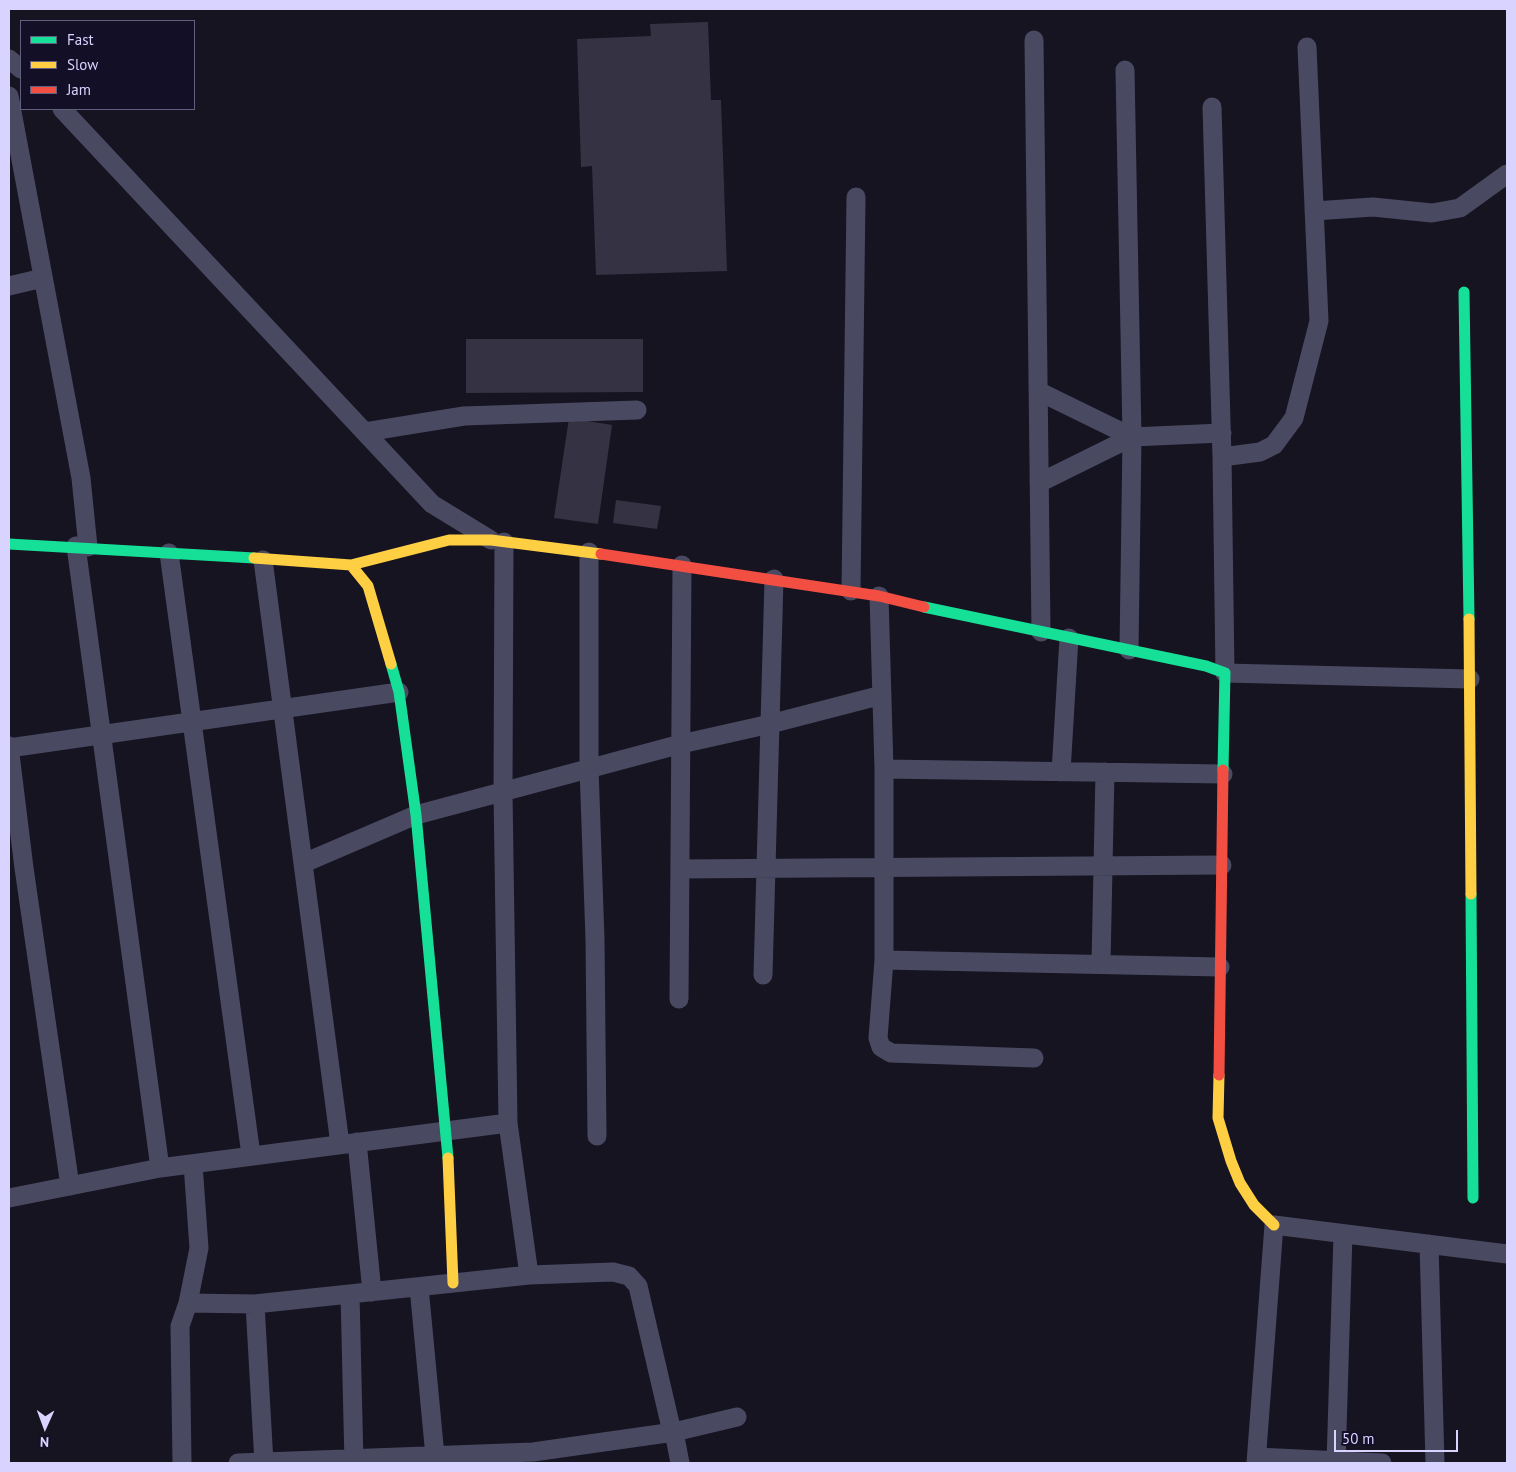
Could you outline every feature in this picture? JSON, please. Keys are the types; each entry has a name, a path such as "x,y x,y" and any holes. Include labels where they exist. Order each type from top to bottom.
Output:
{"street":[{"path":"1034,40 1041,632"},
{"path":"1222,457 1260,452 1274,445 1294,418 1319,321 1307,46"},
{"path":"9,59 20,68"},
{"path":"1125,70 1132,437 1129,650"},
{"path":"9,96 81,478 82,546 102,736 160,1168"},
{"path":"1212,107 1222,433 1225,673 1218,1118 1231,1162 1240,1183 1254,1205 1274,1225 1507,1254"},
{"path":"63,110 432,504 497,541"},
{"path":"1314,211 1373,207 1432,213 1451,210 1460,208 1480,196 1507,174"},
{"path":"851,591 856,197"},
{"path":"9,286 43,278"},
{"path":"1464,292 1470,679 1473,1198"},
{"path":"1038,391 1132,437"},
{"path":"365,432 464,416 637,410"},
{"path":"1039,483 1132,437 1222,433"},
{"path":"9,544 82,546 351,565 449,540 497,541 682,565 879,596 954,615 1206,666 1225,673 1470,679"},
{"path":"497,541 508,1123 528,1275"},
{"path":"589,552 589,768 595,939 598,1136"},
{"path":"169,553 251,1155"},
{"path":"263,560 304,863 372,1292"},
{"path":"351,565 368,586 399,692 416,815 447,1131 453,1283"},
{"path":"679,1000 682,565"},
{"path":"763,975 774,579"},
{"path":"879,596 884,770 884,960 878,1038 881,1047 891,1053 1034,1058"},
{"path":"1061,772 1069,638"},
{"path":"70,1186 24,868 9,747 102,736 192,721 399,692"},
{"path":"304,863 416,815 681,744 770,724 882,695"},
{"path":"884,770 1223,774"},
{"path":"1101,964 1105,772"},
{"path":"680,869 766,870 884,867 1222,865"},
{"path":"884,960 1220,968"},
{"path":"9,1198 160,1168 508,1123"},
{"path":"182,1463 180,1326 188,1303 199,1248 193,1164"},
{"path":"1274,1225 1257,1460 1382,1463"},
{"path":"1336,1461 1343,1234"},
{"path":"1428,1244 1435,1463"},
{"path":"188,1303 255,1304 528,1275 613,1272 629,1276 638,1286 680,1463"},
{"path":"419,1287 445,1458"},
{"path":"350,1294 353,1461"},
{"path":"255,1304 264,1462"},
{"path":"238,1463 533,1458 673,1432 737,1417"}],"building":[{"path":"708,22 711,100 721,100 727,271 596,275 592,166 581,167 577,39 651,36 650,24"},
{"path":"466,339 643,339 643,392 466,393"},
{"path":"569,418 612,425 598,524 554,518"},
{"path":"616,500 661,506 657,529 613,523"}],"traffic: fast":[{"path":"1464,292 1469,619"},
{"path":"9,544 254,558"},
{"path":"924,607 1206,666 1225,673 1223,770"},
{"path":"391,664 399,692 416,815 448,1158"},
{"path":"1471,894 1473,1198"}],"traffic: slow":[{"path":"351,565 449,540 491,540 601,554"},
{"path":"254,558 351,565 368,586 391,664"},
{"path":"1469,619 1471,894"},
{"path":"1219,1075 1218,1118 1231,1161 1240,1183 1254,1205 1274,1225"},
{"path":"448,1158 453,1283"}],"traffic: jam":[{"path":"601,554 879,596 924,607"},
{"path":"1219,1075 1223,770"}]}
